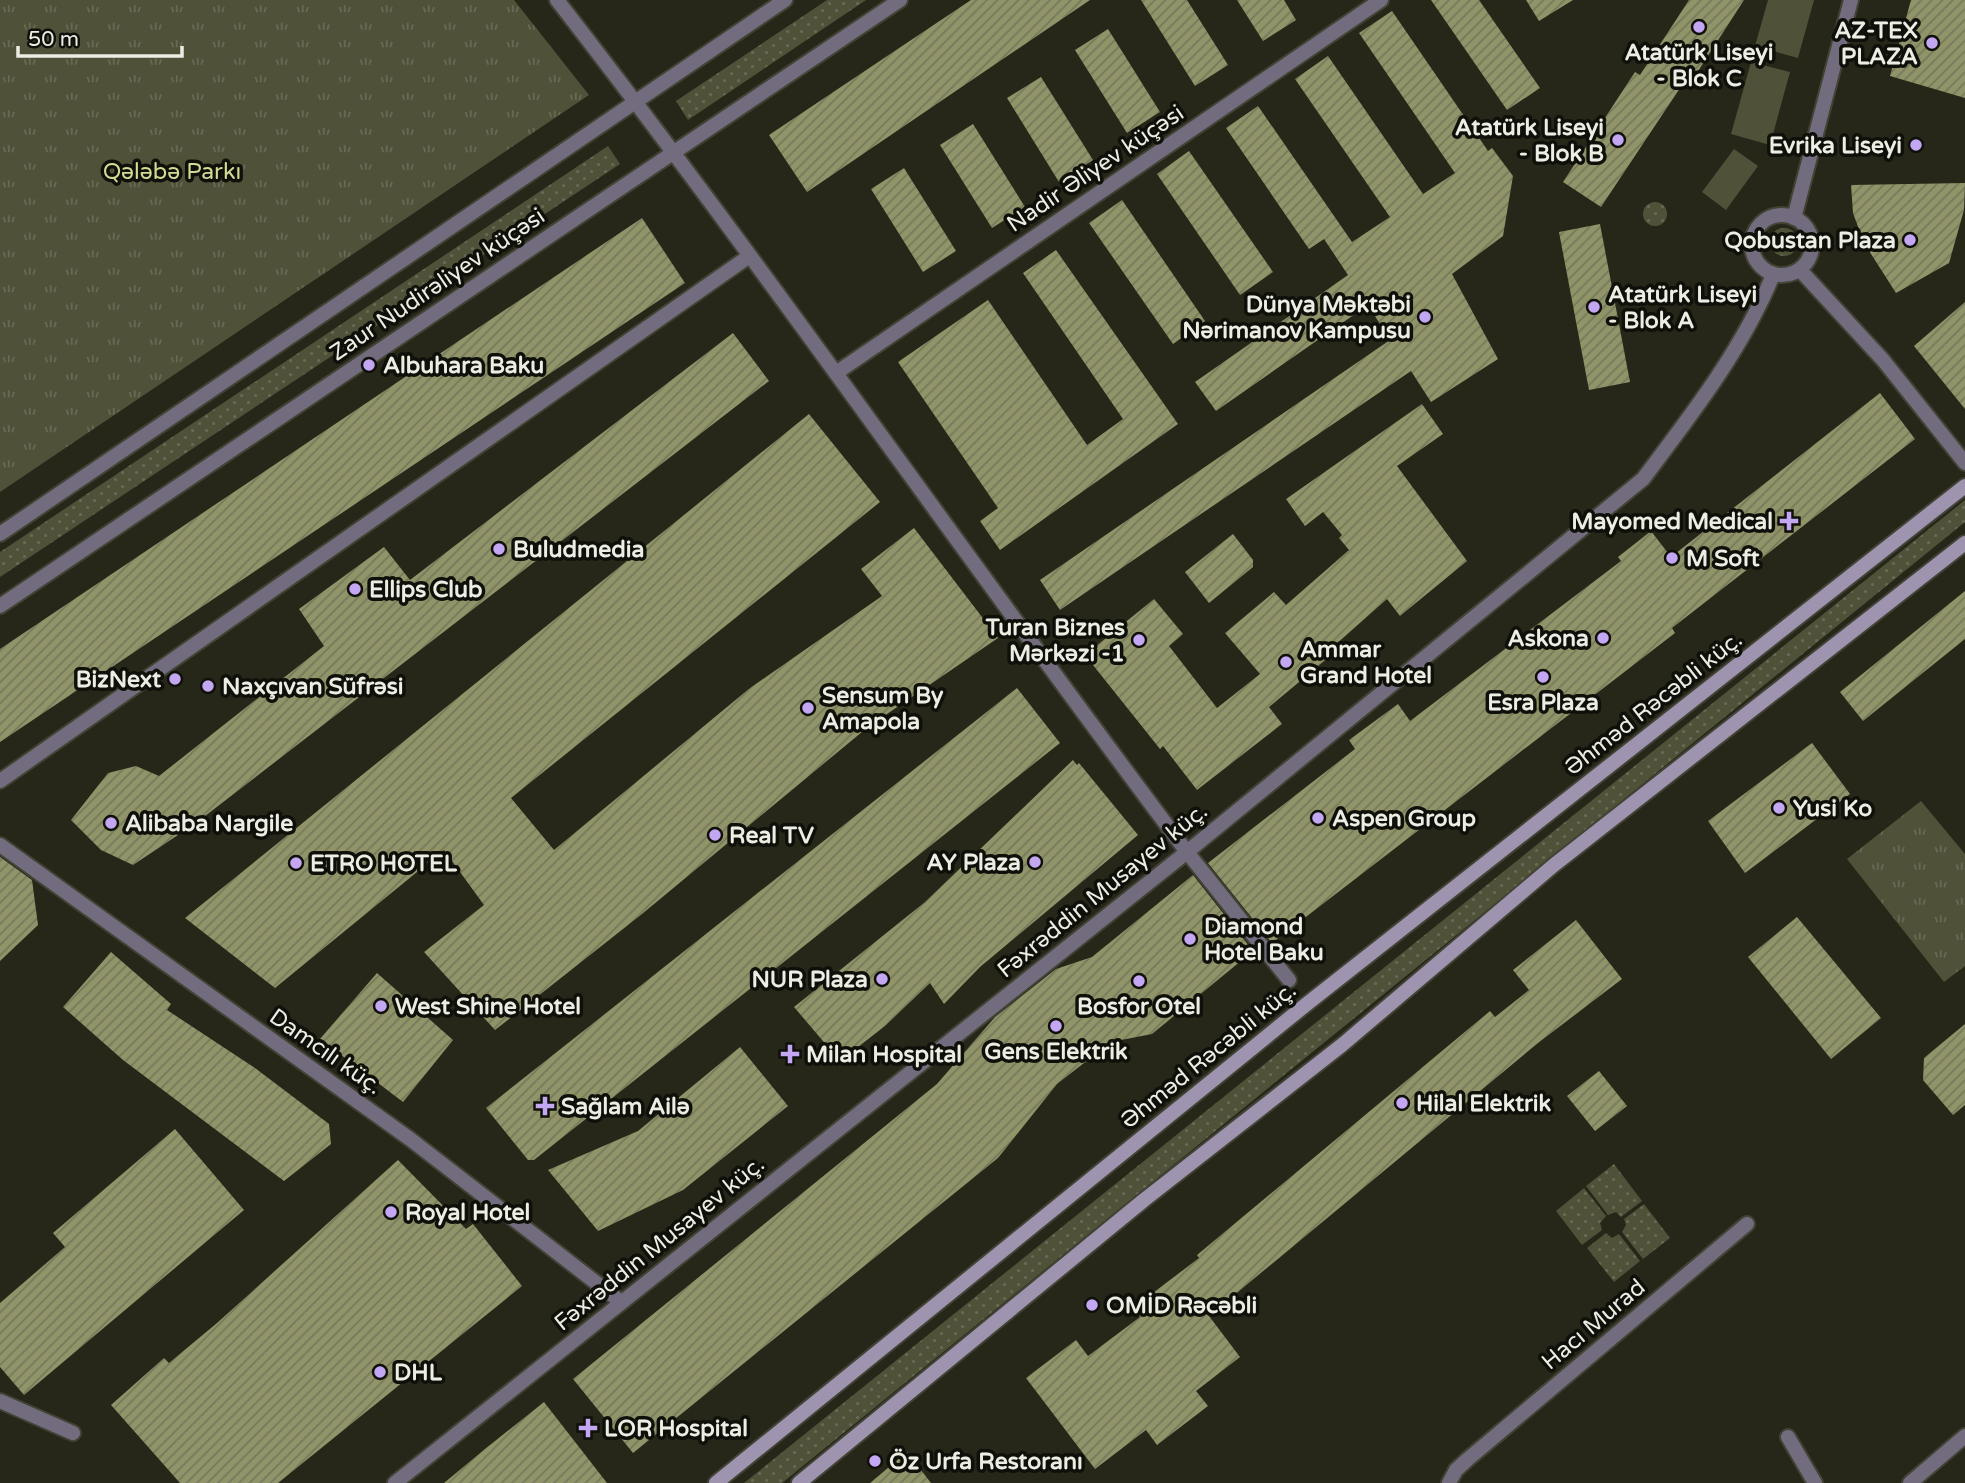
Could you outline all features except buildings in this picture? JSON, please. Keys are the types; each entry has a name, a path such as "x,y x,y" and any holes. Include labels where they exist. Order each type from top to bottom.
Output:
{"main road":[{"name":"Əhməd Rəcəbli küç.","path":"716,1483 1308,1003 1965,486"},
{"path":"799,1483 1144,1200 1342,1045 1555,864 1965,543"}],"street":[{"path":"557,0 674,151 748,257 836,373 1045,663 1187,852 1289,980"},
{"name":"Zaur Nudirəliyev küçəsi","path":"0,534 785,0"},
{"name":"Zaur Nudirəliyev küçəsi","path":"0,606 900,0"},
{"name":"Nadir Əliyev küçəsi","path":"836,373 1381,0"},
{"path":"1794,218 1851,0"},
{"path":"1774,216 1794,218 1809,232 1811,253 1800,270 1785,276 1773,275 1756,261 1752,252 1754,234 1766,219 1774,216"},
{"path":"0,781 748,257"},
{"path":"1800,270 1883,360 1965,463"},
{"name":"Fəxrəddin Musayev küç.","path":"395,1483 1187,852 1643,479 1744,335 1773,275"},
{"name":"Damcılı küç.","path":"0,845 410,1139 621,1302"},
{"name":"Hacı Murad","path":"1450,1483 1456,1470 1468,1459 1747,1224"},
{"path":"0,1401 73,1433"},
{"path":"1910,1483 1965,1436"},
{"path":"1788,1437 1815,1483"}],"green space":[{"name":"Qələbə Parkı","path":"0,0 514,0 589,95 0,492"},
{"path":"827,0 866,0 688,120 676,101"},
{"path":"1768,0 1814,0 1798,58 1755,46"},
{"path":"1751,62 1790,72 1770,145 1731,134"},
{"path":"608,146 620,164 0,577 0,552"},
{"path":"1734,149 1758,166 1726,210 1702,192"},
{"path":"1655,202 1664,205 1667,214 1664,223 1655,226 1646,223 1643,214 1646,205"},
{"path":"1784,228 1794,232 1798,242 1794,252 1784,256 1774,252 1770,242 1774,232"},
{"path":"1965,500 1965,522 782,1483 744,1483"},
{"path":"1921,801 1965,854 1965,966 1944,982 1847,859"},
{"path":"1614,1164 1642,1201 1621,1217 1616,1212 1608,1215 1586,1186"},
{"path":"1584,1188 1606,1216 1600,1223 1602,1230 1582,1245 1556,1211"},
{"path":"1644,1204 1670,1238 1643,1259 1622,1232 1626,1225 1624,1219"},
{"path":"1606,1233 1612,1238 1619,1234 1640,1261 1614,1282 1587,1248"}],"place":[{"name":"Atatürk Liseyi - Blok C","path":"1699,27"},
{"name":"AZ-TEX PLAZA","path":"1932,43"},
{"name":"Atatürk Liseyi - Blok B","path":"1618,140"},
{"name":"Evrika Liseyi","path":"1916,145"},
{"name":"Qobustan Plaza","path":"1910,240"},
{"name":"Atatürk Liseyi - Blok A","path":"1594,307"},
{"name":"Dünya Məktəbi Nərimanov Kampusu","path":"1425,317"},
{"name":"Albuhara Baku","path":"369,365"},
{"name":"Mayomed Medical","path":"1789,521"},
{"name":"Buludmedia","path":"499,549"},
{"name":"M Soft","path":"1672,558"},
{"name":"Ellips Club","path":"355,589"},
{"name":"Askona","path":"1603,638"},
{"name":"Turan Biznes Mərkəzi -1","path":"1139,640"},
{"name":"Ammar Grand Hotel","path":"1286,662"},
{"name":"Esra Plaza","path":"1543,677"},
{"name":"BizNext","path":"175,679"},
{"name":"Naxçıvan Süfrəsi","path":"208,686"},
{"name":"Sensum By Amapola","path":"808,708"},
{"name":"Yusi Ko","path":"1779,808"},
{"name":"Aspen Group","path":"1318,818"},
{"name":"Alibaba Nargile","path":"111,823"},
{"name":"Real TV","path":"715,835"},
{"name":"AY Plaza","path":"1035,862"},
{"name":"ETRO HOTEL","path":"296,863"},
{"name":"Diamond Hotel Baku","path":"1190,939"},
{"name":"NUR Plaza","path":"882,979"},
{"name":"Bosfor Otel","path":"1139,981"},
{"name":"West Shine Hotel","path":"381,1006"},
{"name":"Gens Elektrik","path":"1056,1026"},
{"name":"Milan Hospital","path":"790,1054"},
{"name":"Hilal Elektrik","path":"1402,1103"},
{"name":"Sağlam Ailə","path":"545,1106"},
{"name":"Royal Hotel","path":"391,1212"},
{"name":"OMİD Rəcəbli","path":"1092,1305"},
{"name":"DHL","path":"380,1372"},
{"name":"LOR Hospital","path":"588,1428"},
{"name":"Öz Urfa Restoranı","path":"875,1461"}]}
